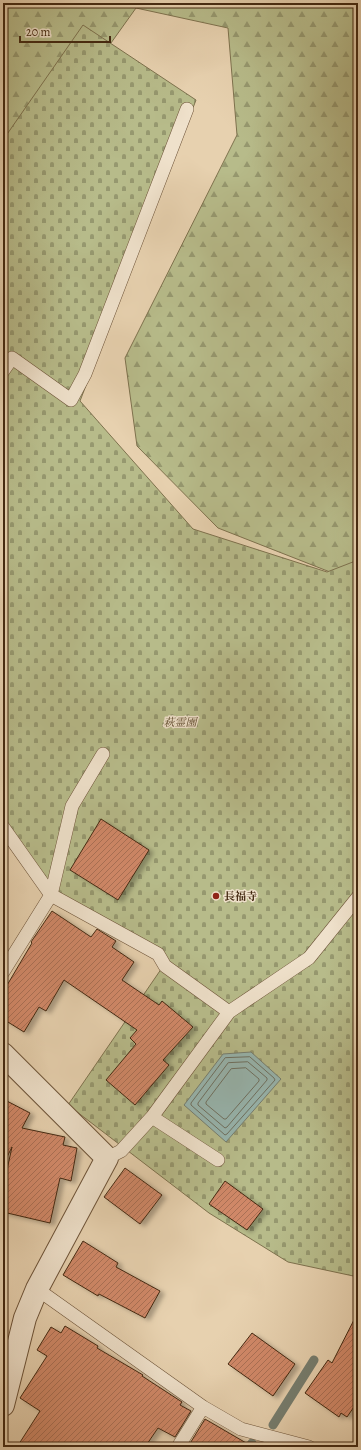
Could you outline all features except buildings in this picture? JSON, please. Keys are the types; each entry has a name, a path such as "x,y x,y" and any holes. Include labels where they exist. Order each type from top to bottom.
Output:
{"street":[{"path":"3,1054 108,1158 37,1289 25,1318 3,1405"}],"lane":[{"path":"3,370 12,358 71,400 85,374 187,109"},
{"path":"3,972 51,895 72,806 103,754"},
{"path":"3,828 51,895 158,954 164,966 228,1012"},
{"path":"108,1158 121,1151 152,1117 228,1012 309,958 358,897"},
{"path":"152,1117 218,1160"},
{"path":"37,1289 203,1407 241,1429 309,1447"},
{"path":"178,1447 203,1407"}],"green space":[{"path":"3,3 358,3 358,562 330,572 218,528 137,446 125,358 237,135 228,28 136,8 3,194"},
{"name":"萩霊園","path":"83,25 196,100 80,401 193,529 327,572 358,560 358,1277 288,1262 209,1213 68,1105 166,962 50,887 3,816 3,352 6,346 3,341 3,140"}],"water":[{"path":"251,1052 281,1079 226,1142 184,1105 223,1054"}],"waterway":[{"path":"273,1425 314,1360"},
{"path":"249,1447 252,1443"}],"place":[{"name":"長福寺","path":"216,896"}]}
